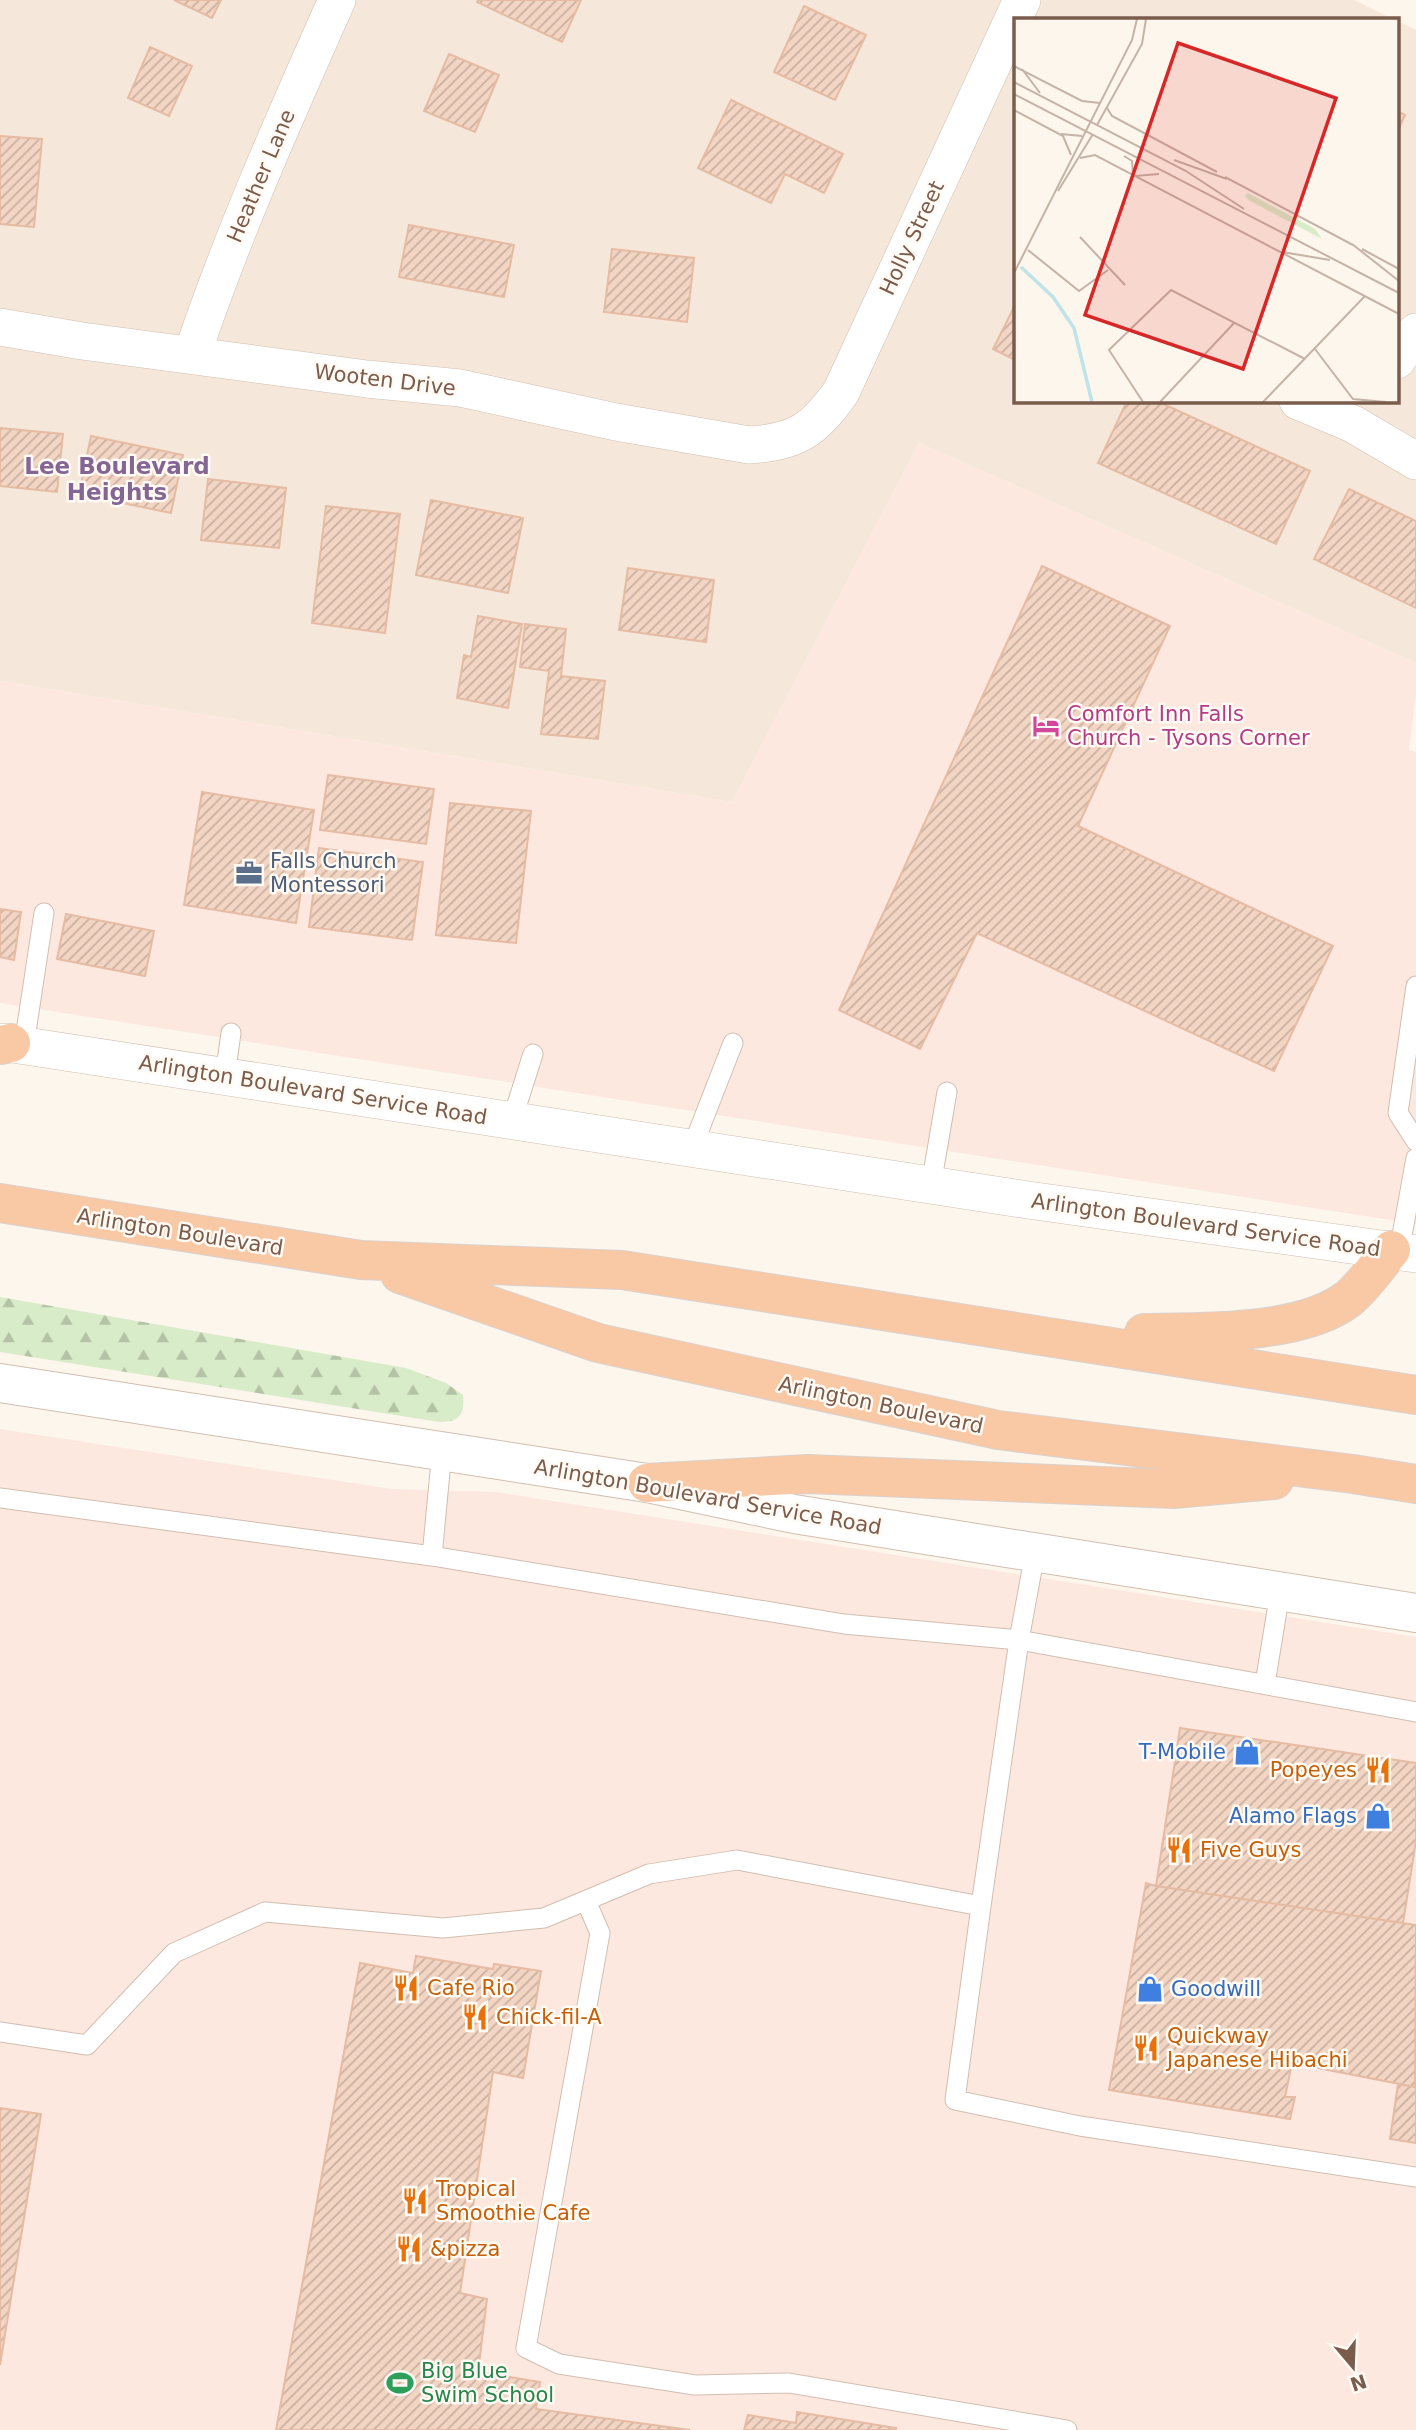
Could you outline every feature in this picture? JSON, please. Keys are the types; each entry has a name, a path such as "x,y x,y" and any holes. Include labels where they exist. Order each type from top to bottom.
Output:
{"highway":[{"name":"Arlington Boulevard","path":"0,1203 361,1261 622,1270 1416,1395"},
{"path":"1037,1334 1215,1332 1302,1322 1348,1299 1407,1255"},
{"name":"Arlington Boulevard","path":"361,1261 598,1343 998,1430 1416,1484"},
{"path":"647,1483 808,1474 1174,1489 1353,1474"}],"street":[{"name":"Heather Lane","path":"192,355 265,160 337,0"},
{"name":"Holly Street","path":"768,444 796,436 823,418 841,392 1022,0"},
{"name":"Wooten Drive","path":"0,327 366,379 460,388 616,422 749,445 768,444"},
{"path":"1398,359 1416,332"},
{"path":"1303,402 1361,412 1416,461"},
{"name":"Arlington Boulevard Service Road","path":"9,1044 1407,1255"},
{"name":"Arlington Boulevard Service Road","path":"0,1383 647,1483 794,1514 1416,1613"}],"lane":[{"path":"9,1044 44,913"},
{"path":"1416,986 1398,1113 1416,1141"},
{"path":"225,1076 231,1033"},
{"path":"692,1148 733,1043"},
{"path":"512,1120 533,1054"},
{"path":"931,1185 947,1092"},
{"path":"1407,1255 1416,1158"},
{"path":"432,1556 443,1451"},
{"path":"0,1497 432,1556 844,1624 1019,1640 1416,1712"},
{"path":"1035,1553 1019,1640 955,2100 1080,2126 1416,2177"},
{"path":"1265,1685 1280,1592"},
{"path":"0,2032 87,2045 174,1953 265,1912 443,1928 544,1918 649,1874 737,1860 981,1906"},
{"path":"586,1901 600,1933 526,2348 559,2364 695,2385 789,2384 1067,2430"}],"shaded area":[{"path":"0,0 1354,0 1391,18 1014,18 1014,402 1398,402 1398,21 1416,30 1416,663 919,443 732,802 0,681"},
{"path":"919,443 1416,663 1416,694 1409,750 1416,752 1416,1224 0,1003 0,681 732,802"},
{"path":"0,1429 392,1489 496,1492 1416,1637 1416,2430 0,2430"}],"green space":[{"path":"0,1297 406,1368 446,1383 463,1395 463,1408 456,1419 439,1422 0,1352"}],"building":[{"path":"174,0 221,0 212,18"},
{"path":"581,0 562,42 477,2"},
{"path":"804,6 866,35 835,100 774,72"},
{"path":"150,47 192,66 169,116 128,98"},
{"path":"449,54 499,75 475,132 424,111"},
{"path":"731,100 843,154 824,193 785,174 771,203 698,168"},
{"path":"1398,112 1405,115 1398,131"},
{"path":"0,136 42,139 34,227 0,224"},
{"path":"409,225 514,245 504,297 399,277"},
{"path":"612,249 694,258 687,322 604,312"},
{"path":"1014,307 1014,360 993,349"},
{"path":"1127,402 1159,402 1310,471 1276,544 1098,463"},
{"path":"0,428 63,434 57,492 0,486"},
{"path":"91,436 183,455 171,513 79,494"},
{"path":"208,479 286,488 279,548 201,540"},
{"path":"1349,489 1416,521 1416,608 1314,559"},
{"path":"431,500 523,518 508,593 416,575"},
{"path":"326,506 400,514 385,633 312,623"},
{"name":"Comfort Inn Falls Church - Tysons Corner","path":"1042,566 1170,626 1078,826 1333,946 1274,1071 977,933 920,1049 839,1010"},
{"path":"628,568 714,580 706,642 619,630"},
{"path":"478,616 522,624 508,708 457,698 464,655 471,657"},
{"path":"525,624 566,629 561,676 605,681 598,739 541,734 549,671 520,667"},
{"path":"328,775 434,789 426,844 320,830"},
{"path":"202,792 314,810 296,923 184,905"},
{"path":"450,803 531,811 516,943 436,935"},
{"path":"319,848 423,862 412,940 309,927"},
{"path":"0,909 21,912 14,960 0,957"},
{"path":"66,914 154,931 145,976 57,959"},
{"path":"1180,1728 1416,1763 1416,1841 1403,1923 1156,1886"},
{"path":"1146,1883 1416,1925 1415,2087 1292,2063 1285,2097 1295,2097 1290,2119 1109,2090"},
{"path":"416,1956 493,1969 494,1964 541,1971 523,2078 493,2072 460,2293 487,2299 478,2372 540,2382 536,2409 690,2430 276,2430 360,1963 413,1973"},
{"path":"1416,2082 1416,2143 1390,2139 1398,2084 1415,2087"},
{"path":"0,2108 41,2114 0,2365"},
{"path":"797,2412 896,2428 744,2430 748,2415 796,2423"}],"place":[{"name":"Comfort Inn Falls Church - Tysons Corner","path":"1046,726"},
{"name":"Falls Church Montessori","path":"249,873"},
{"name":"T-Mobile","path":"1247,1752"},
{"name":"Popeyes","path":"1378,1770"},
{"name":"Alamo Flags","path":"1378,1816"},
{"name":"Five Guys","path":"1179,1850"},
{"name":"Cafe Rio","path":"406,1988"},
{"name":"Goodwill","path":"1150,1989"},
{"name":"Chick-fil-A","path":"475,2017"},
{"name":"Quickway Japanese Hibachi","path":"1146,2048"},
{"name":"Tropical Smoothie Cafe","path":"415,2201"},
{"name":"&pizza","path":"409,2249"},
{"name":"Big Blue Swim School","path":"400,2383"}],"district":[{"name":"Lee Boulevard Heights","path":"117,479"}]}
